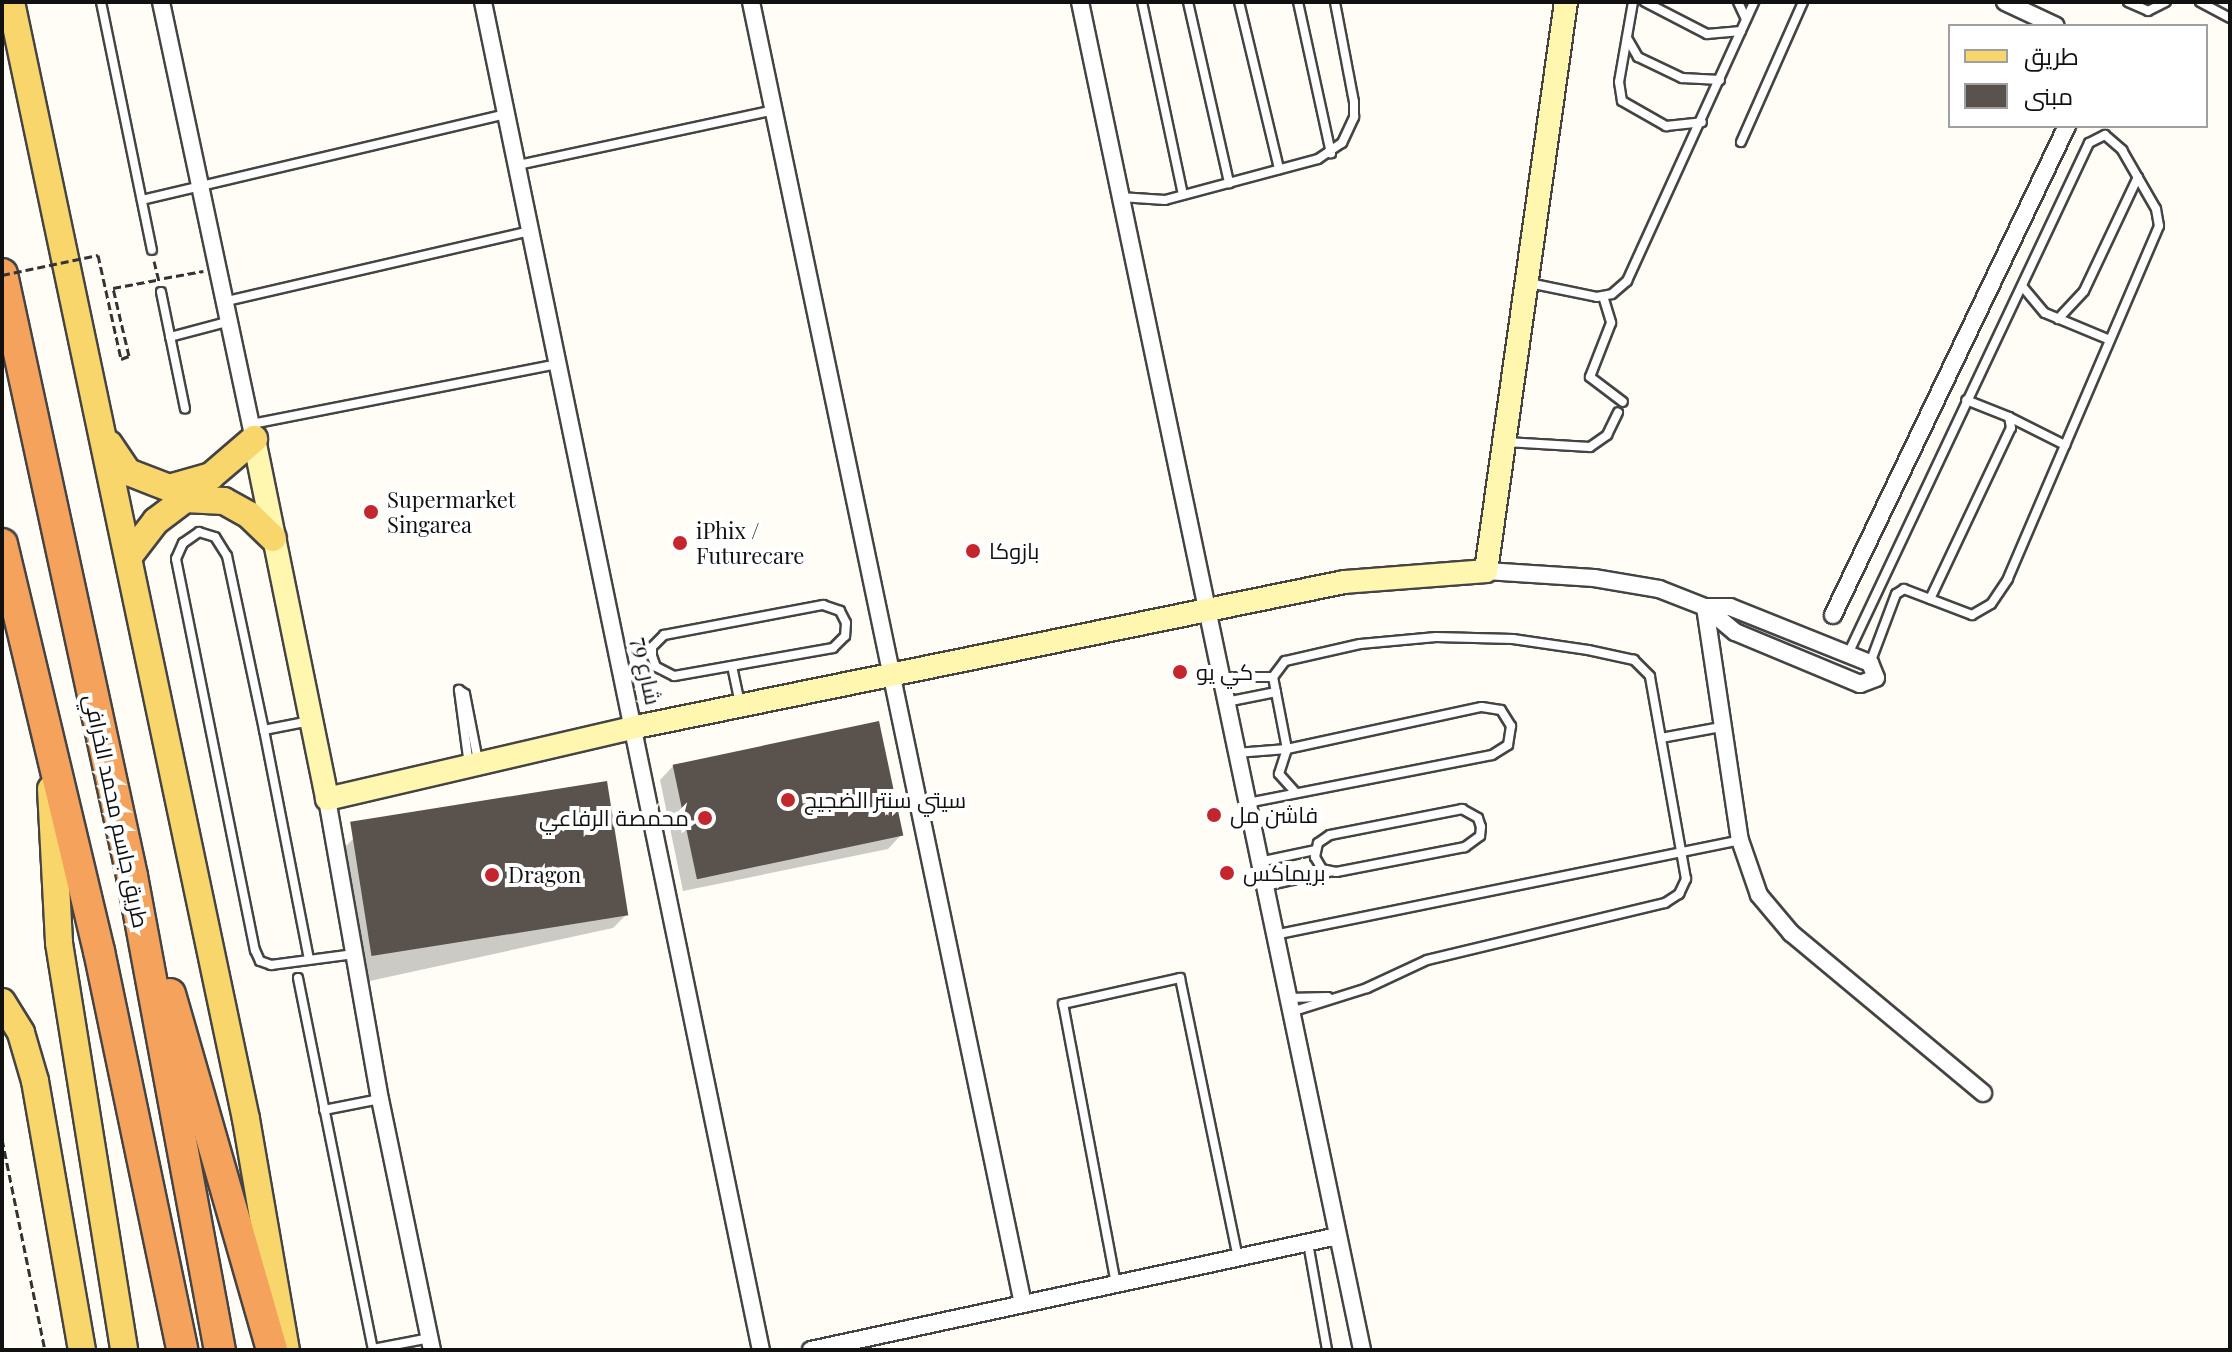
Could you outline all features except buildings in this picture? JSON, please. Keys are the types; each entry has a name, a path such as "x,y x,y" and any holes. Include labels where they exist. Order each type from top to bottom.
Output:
{"highway":[{"name":"طريق جاسم محمد الخرافي","path":"2,274 132,876 220,1350"},
{"path":"2,544 50,761 99,951 182,1350"},
{"path":"132,876 192,1065 272,1350"}],"main road":[{"path":"11,2 246,1119 286,1350"},
{"path":"102,430 128,472 169,488 211,476 253,431"},
{"path":"129,556 156,521 185,499 224,501 249,515 273,538"},
{"path":"50,761 59,943 124,1350"},
{"path":"2,1002 21,1033 35,1081 82,1350"}],"street":[{"path":"161,2 227,301 327,799 380,1099 431,1344"},
{"name":"شارع 79","path":"483,2 636,727 761,1350"},
{"path":"751,2 1023,1304"},
{"path":"1080,2 1362,1350"},
{"path":"1486,571 1566,2"},
{"path":"2005,2 2052,24"},
{"path":"1833,615 2066,128"},
{"path":"327,799 636,727 1344,582 1486,571 1637,585 1705,607 1730,607 1870,663 1876,678 1860,684 1735,632 1705,607"},
{"path":"1705,607 1740,840 1752,881 1779,921 1983,1093"},
{"path":"811,1350 1338,1236"}],"lane":[{"path":"101,2 152,250"},
{"path":"1142,2 1183,195"},
{"path":"1188,2 1229,183"},
{"path":"1239,2 1279,169"},
{"path":"1298,2 1331,153"},
{"path":"1120,196 1142,202 1183,195 1331,153 1342,143 1354,117 1335,2"},
{"path":"1633,2 1619,89 1626,106 1666,126 1702,122"},
{"path":"1645,2 1707,34 1741,31"},
{"path":"1738,2 1746,19"},
{"path":"1528,283 1603,296 1627,281 1754,2"},
{"path":"1741,142 1803,2"},
{"path":"2128,2 2148,11 2166,2"},
{"path":"2200,2 2230,18"},
{"path":"1627,38 1638,57 1682,78 1720,80"},
{"path":"518,165 774,110"},
{"path":"142,200 507,114"},
{"path":"1848,654 1966,400 2095,136 2105,135 2122,150 2156,209 2159,226 2008,579 1991,604 1972,615 1904,589 1896,594 1870,663"},
{"path":"2058,319 2084,291 2138,177"},
{"path":"227,301 531,230"},
{"path":"2022,286 2045,313 2110,340"},
{"path":"161,292 185,409"},
{"path":"1603,296 1611,323 1590,377 1623,402"},
{"path":"170,337 231,321"},
{"path":"253,431 559,364"},
{"path":"1966,400 2065,445"},
{"path":"1505,442 1590,447 1607,435 1618,412"},
{"path":"1930,599 2011,428 2009,417"},
{"path":"309,960 227,556 215,537 199,532 183,543 176,559 255,950 260,961 271,965 355,954"},
{"path":"823,605 840,611 846,623 845,636 833,648 732,666 665,674 656,667 652,647 664,635 823,605"},
{"path":"1289,1005 1367,988 1427,960 1673,900 1686,879 1650,676 1640,664 1551,643 1462,637 1360,644 1285,661 1273,677 1287,749 1279,774 1296,793"},
{"path":"732,666 740,707"},
{"path":"1219,676 1273,677"},
{"path":"459,690 465,694 474,765 456,696 459,690"},
{"path":"1225,703 1276,692"},
{"path":"1236,753 1287,749 1482,707 1501,710 1511,726 1508,745 1492,755 1246,803"},
{"path":"264,730 311,721"},
{"path":"1661,738 1721,727"},
{"path":"1259,862 1315,850 1330,835 1462,809 1471,811 1481,827 1480,836 1465,847 1264,887"},
{"path":"1274,935 1740,840"},
{"path":"1315,850 1318,863 1329,872"},
{"path":"298,978 373,1350 431,1344"},
{"path":"1116,1284 1063,1004 1180,978 1239,1258"},
{"path":"324,1110 380,1099"},
{"path":"1308,1243 1327,1350"}],"path":[{"path":"152,250 161,292"},
{"path":"2,274 98,255 121,359 129,356 113,288 219,268"},
{"path":"2,1139 45,1350"}],"place":[{"name":"Supermarket Singarea","path":"371,512"},
{"name":"iPhix / Futurecare","path":"680,543"},
{"name":"بازوكا","path":"973,551"},
{"name":"كي يو","path":"1180,672"},
{"name":"سيتي سنتر الضجيج","path":"788,800"},
{"name":"فاشن مل","path":"1214,815"},
{"name":"محمصة الرفاعي","path":"705,818"},
{"name":"بريماكس","path":"1227,873"},
{"name":"Dragon","path":"492,875"}]}
